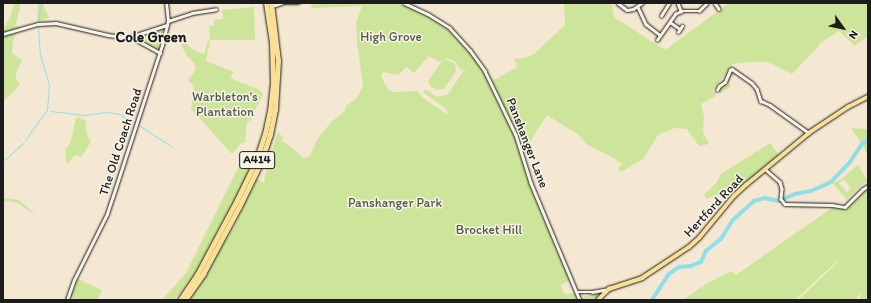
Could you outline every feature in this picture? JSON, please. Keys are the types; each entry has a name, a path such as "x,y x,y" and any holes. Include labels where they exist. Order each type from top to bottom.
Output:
{"highway":[{"name":"A414","path":"180,300 197,275 237,200 256,161 265,134 270,111 273,84 272,43 266,3"},
{"name":"A414","path":"185,300 200,278 225,235 254,179 268,140 275,110 278,60 272,4"}],"main road":[{"name":"Hertford Road","path":"608,289 642,278 689,247 699,238 734,196 766,168 809,133 848,107 868,97"},
{"path":"598,300 608,289"}],"street":[{"path":"266,3 299,3"},
{"name":"Panshanger Lane","path":"404,3 428,14 450,28 470,50 485,71 516,135 531,183 578,292 580,300"},
{"path":"618,3 627,10 638,7 642,3"},
{"path":"661,16 669,3"},
{"path":"678,3 681,11"},
{"path":"657,40 675,14 681,11 699,11 707,3"},
{"path":"715,3 719,9"},
{"name":"The Old Coach Road","path":"67,300 75,279 107,214 160,53 168,21 167,4"},
{"path":"638,7 646,24 660,35"},
{"path":"168,21 192,13 216,9"},
{"path":"670,22 680,29"},
{"path":"3,34 36,25 56,23 108,35 129,37 141,41 160,53"},
{"path":"129,37 167,25"},
{"path":"717,90 719,86 725,82 730,70 732,69 757,89 761,101 770,105 809,133"},
{"path":"766,168 780,182 782,190 781,200 785,204 832,205 845,207 868,186"},
{"path":"578,292 592,292 608,289"}],"green space":[{"path":"14,3 21,3 15,27 19,26 13,41 12,53 22,60 16,73 16,79 20,85 3,102 3,30 10,17"},
{"path":"38,3 44,3 44,8 50,17 37,22"},
{"name":"Panshanger Park","path":"312,3 401,3 423,12 451,32 460,41 485,73 513,133 540,210 571,280 561,285 564,294 577,293 579,300 188,300 236,223 256,178 264,183 278,131 283,138 281,146 283,141 304,158 310,156 317,140 331,122 344,112 347,105 357,98 363,86 356,23 362,6 311,8","holes":["429,56 438,61 442,61 428,81 430,86 437,90 444,89 456,71 455,64 448,60 442,60 450,59 455,62 461,70 467,71 463,72 448,94 437,97 425,89 423,92 446,109 448,115 422,97 418,91 393,92 388,89 381,77 383,72 399,75 406,67 414,73"]},
{"path":"564,3 612,3 614,17 665,50 729,3 868,3 868,36 855,46 839,31 820,43 792,74 768,62 733,64 712,91 708,93 714,91 716,96 701,104 704,117 703,132 709,144 699,146 687,129 675,128 658,135 643,159 621,172 618,169 622,164 586,144 579,135 547,115 525,149 492,81 517,67 514,58 521,59 534,54 565,25"},
{"path":"254,7 255,40 210,40 209,26 214,26 214,20 223,19 222,10"},
{"path":"164,27 159,51 143,41 132,37"},
{"name":"Warbleton's Plantation","path":"208,40 210,41 206,61 234,72 230,78 258,89 263,94 251,119 247,123 245,142 240,144 232,154 191,109 194,86 188,80 196,69 194,63 186,55 181,44 186,42 190,48 204,54"},
{"path":"731,71 736,73 729,80 730,87 721,93 718,91 720,87 726,83"},
{"path":"76,117 85,120 87,135 91,142 81,157 75,155 68,164 66,162 65,148 68,147 72,137"},
{"path":"851,128 868,129 868,156 863,146"},
{"path":"770,143 779,155 740,187 729,192 724,197 715,195 707,199 704,195 717,182 721,174"},
{"path":"858,165 868,181 859,187 847,200 832,183 840,180","holes":["844,179 851,188 847,192 839,183"]},
{"path":"239,166 250,170 195,275 174,300 162,300 186,273"},
{"path":"868,189 868,300 859,300 861,293 855,300 798,300 838,262 837,261 795,300 683,300 701,287 731,271 736,275 833,207 847,209"},
{"path":"3,198 19,200 38,217 19,204 10,201 3,202"},
{"path":"78,279 102,290 97,300 77,300 70,297"},
{"path":"603,291 597,300 582,300 583,297"}],"waterway":[{"path":"38,22 41,3"},
{"path":"38,27 40,54 49,86 47,110"},
{"path":"25,140 47,110"},
{"path":"51,111 84,115 106,112 120,114 132,122"},
{"path":"140,126 172,147"},
{"path":"652,300 668,275 679,267 691,266 701,262 706,251 721,239 733,220 754,201 765,198 778,201 795,194 811,191 831,182 850,162 862,144 868,141"},
{"path":"3,161 24,142"}],"district":[{"name":"Cole Green","path":"151,38"}],"park label":[{"name":"High Grove","path":"391,37"},
{"name":"Brocket Hill","path":"489,230"}]}
